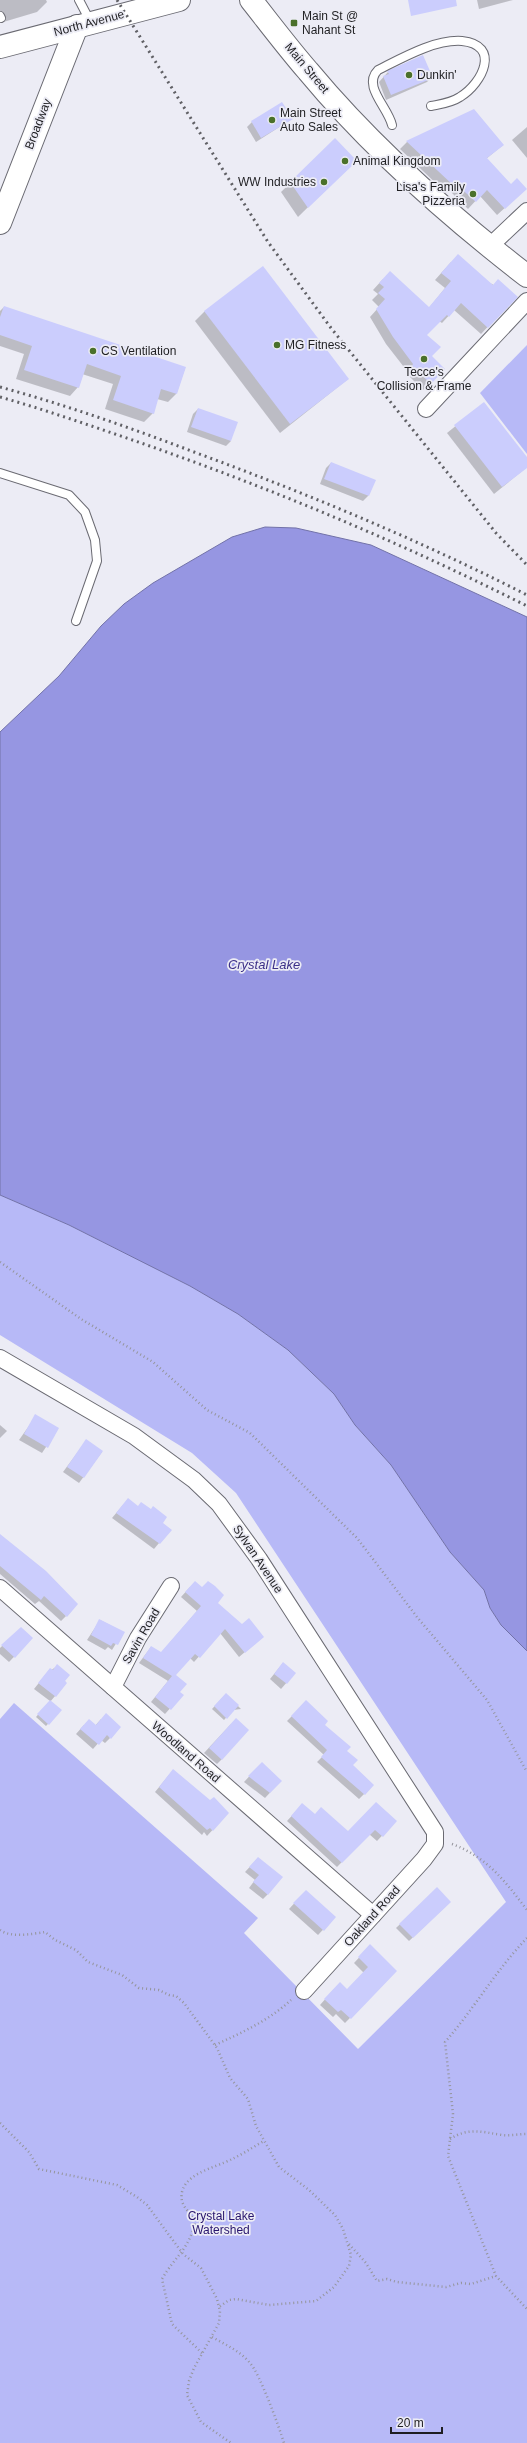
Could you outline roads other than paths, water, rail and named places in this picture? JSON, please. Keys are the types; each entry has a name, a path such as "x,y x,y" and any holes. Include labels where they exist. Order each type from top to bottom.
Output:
{"main road":[{"name":"North Avenue","path":"0,47 179,0"},
{"name":"Main Street","path":"251,0 308,71 365,134 432,197 527,276"},
{"name":"Broadway","path":"0,223 84,24"}],"street":[{"path":"490,246 527,211"},
{"path":"426,409 527,301"},
{"name":"Sylvan Avenue","path":"0,1358 134,1436 189,1476 216,1500 259,1559 431,1824 436,1838"},
{"name":"Savin Road","path":"113,1687 138,1638 171,1586"},
{"name":"Woodland Road","path":"0,1588 373,1915"},
{"name":"Oakland Road","path":"304,1991 424,1859 435,1844 436,1838"}],"lane":[{"path":"79,0 84,24"},
{"path":"392,125 388,114 372,85 373,76 378,70 435,46 460,41 474,45 484,57 484,67 481,78 460,98 431,106"},
{"path":"0,473 69,495 85,512 95,540 97,561 93,577 76,621"}],"water":[{"name":"Crystal Lake","path":"265,527 296,528 371,545 527,617 527,1651 501,1625 490,1608 484,1590 450,1552 391,1465 355,1425 334,1394 288,1350 238,1314 190,1286 69,1225 0,1195 0,732 59,676 101,626 124,604 153,583 232,537"}],"railway":[{"path":"117,0 268,242 331,328 496,533 527,565"},
{"path":"0,387 74,409 279,484 445,555 527,595"},
{"path":"0,397 44,410 168,452 272,492 375,535 477,581 527,606"}],"place":[{"name":"Main St @ Nahant St","path":"294,23"},
{"name":"Dunkin'","path":"409,75"},
{"name":"Main Street Auto Sales","path":"272,120"},
{"name":"Animal Kingdom","path":"345,161"},
{"name":"WW Industries","path":"324,182"},
{"name":"Lisa's Family Pizzeria","path":"473,194"},
{"name":"MG Fitness","path":"277,345"},
{"name":"CS Ventilation","path":"93,351"},
{"name":"Tecce's Collision & Frame","path":"424,359"}],"park label":[{"name":"Crystal Lake Watershed","path":"221,2223"}]}
